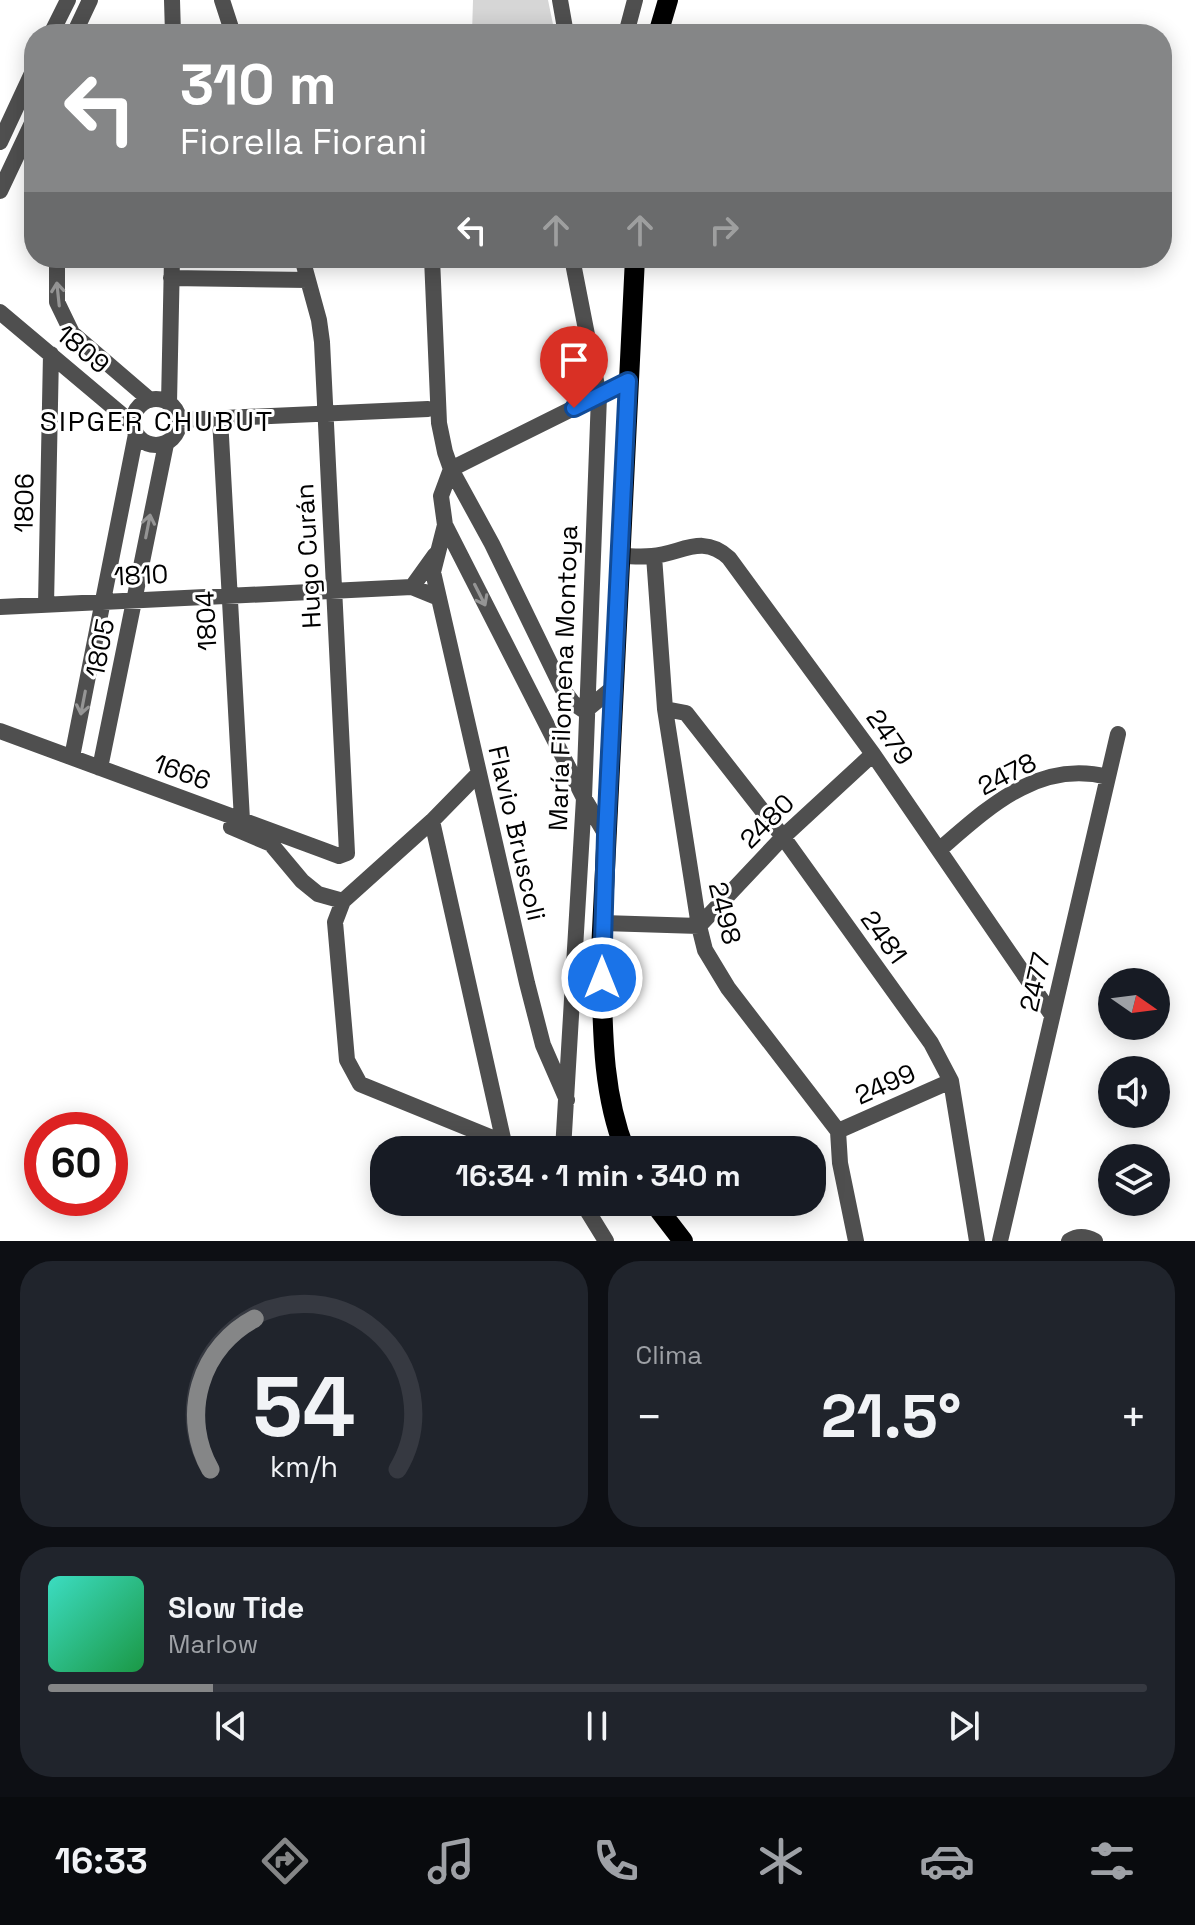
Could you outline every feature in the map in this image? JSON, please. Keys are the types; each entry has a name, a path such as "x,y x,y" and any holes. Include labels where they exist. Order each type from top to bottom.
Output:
{"main road":[{"path":"661,24 668,0"},
{"path":"621,1136 609,1099 604,1058 603,923 634,268"},
{"path":"664,1216 683,1241"}],"street":[{"path":"56,24 68,0"},
{"path":"79,24 90,0"},
{"path":"172,0 173,24"},
{"path":"222,0 230,24"},
{"path":"560,0 564,24"},
{"path":"629,24 635,0"},
{"path":"0,142 24,90"},
{"path":"0,191 24,140"},
{"name":"1809","path":"57,268 57,302 68,328 150,400"},
{"path":"169,403 172,268"},
{"name":"Hugo Curán","path":"305,268 319,320 347,853"},
{"path":"432,268 439,423 451,469 492,544 562,688 573,703 585,711 614,687"},
{"name":"María Filomena Montoya","path":"564,1136 584,798 599,396 574,268"},
{"path":"171,278 308,280"},
{"name":"1809","path":"0,312 134,429"},
{"name":"1806","path":"46,605 51,354"},
{"path":"437,372 430,387 428,409 431,435 445,452"},
{"path":"606,835 584,798 445,525 441,496 451,469 628,381"},
{"path":"150,400 169,403 179,420 178,431 166,444 149,445 134,429 137,409 150,400"},
{"path":"179,420 428,409"},
{"name":"1804","path":"220,418 242,820"},
{"name":"1805","path":"72,757 134,429"},
{"name":"1805","path":"100,768 166,444"},
{"path":"439,598 412,587 436,554 445,525"},
{"name":"2479","path":"620,556 654,556 695,545 720,550 729,558 873,754 1052,1015"},
{"name":"Flavio Bruscoli","path":"436,554 433,572 543,1045 568,1101"},
{"name":"2498","path":"654,556 665,709 705,950 728,988 838,1131"},
{"name":"1810","path":"0,607 412,587"},
{"name":"2481","path":"665,709 686,713 783,837 931,1043 951,1081 977,1241"},
{"name":"1666","path":"0,731 339,856 347,853"},
{"name":"2477","path":"1000,1241 1118,734"},
{"path":"0,743 271,844 302,881 318,894 343,901"},
{"name":"2480","path":"699,926 783,837 873,754"},
{"name":"2478","path":"939,850 997,800 1025,785 1061,774 1088,771 1108,777"},
{"path":"478,774 432,821 343,901 335,922 347,1060 360,1084 487,1136"},
{"path":"432,821 502,1136"},
{"path":"603,923 699,926"},
{"name":"2499","path":"838,1131 951,1081"},
{"path":"838,1131 840,1163 856,1241"},
{"path":"591,1216 606,1241"},
{"path":"1072,1239 1087,1237 1095,1241"}],"shaded area":[{"path":"473,0 548,0 553,24 472,24"}],"district":[{"name":"SIPGER CHUBUT","path":"157,421"}],"route":[{"path":"574,408 628,381 602,978"}]}
